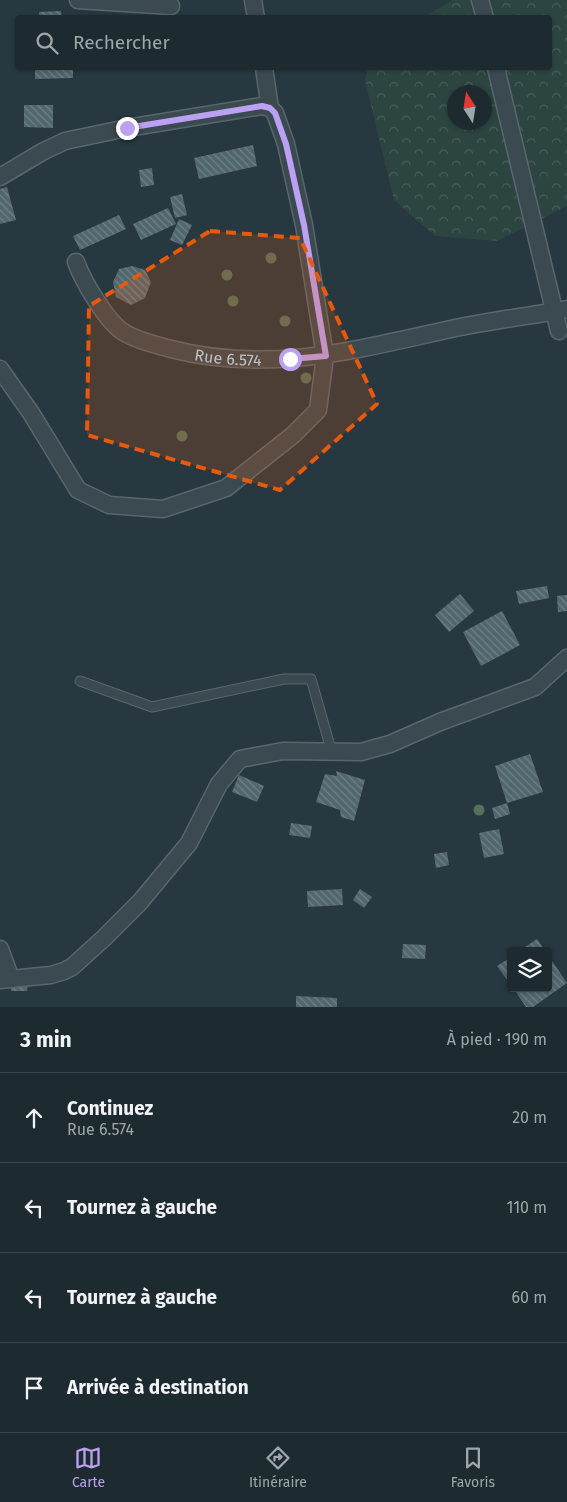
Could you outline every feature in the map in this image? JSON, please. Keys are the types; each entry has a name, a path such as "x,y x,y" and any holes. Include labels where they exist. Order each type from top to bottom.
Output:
{"street":[{"path":"78,0 171,6"},
{"path":"253,0 256,15"},
{"path":"480,0 483,15"},
{"path":"264,70 270,108"},
{"path":"497,70 561,310 559,331"},
{"path":"0,177 42,152 65,141 127,128 262,106 270,108 275,113 286,144 304,225 326,356 318,410 293,435 226,488 163,509 109,505 78,490 31,412 0,369"},
{"name":"Rue 6.574","path":"76,262 83,280 95,300 124,333 160,346 204,357 241,361 326,356 467,326 561,310"},
{"path":"0,949 6,979 51,975 64,971 104,938 140,902 189,843 219,784 240,759 283,751 361,752 390,744 440,722 535,687 567,658"}],"lane":[{"path":"80,681 152,707 274,681 311,679 332,753"}],"highlighted area":[{"path":"210,231 300,238 377,404 280,490 87,435 89,306"}],"green space":[{"path":"452,0 567,0 567,206 497,241 435,236 394,200 365,81 368,70 552,70 552,15 427,15"}],"building":[{"path":"61,11 62,15 39,15 39,12"},
{"path":"35,70 73,70 73,78 35,79"},
{"path":"24,105 53,105 53,128 24,127"},
{"path":"253,145 257,166 199,179 194,158"},
{"path":"152,168 154,185 141,187 139,170"},
{"path":"7,187 16,220 0,224 0,189"},
{"path":"182,194 187,215 175,218 170,197"},
{"path":"168,208 176,224 141,240 133,224"},
{"path":"119,215 126,229 80,250 73,236"},
{"path":"179,219 192,225 182,245 170,240"},
{"path":"132,266 145,270 151,282 145,298 131,305 116,297 113,282 119,269"},
{"path":"547,586 549,598 519,604 516,591"},
{"path":"460,594 474,611 449,632 435,615"},
{"path":"567,595 567,611 558,612 557,596"},
{"path":"502,611 520,645 481,666 463,632"},
{"path":"530,754 543,792 507,803 495,766"},
{"path":"336,771 365,780 354,821 341,817 340,810 316,802 325,774 337,776"},
{"path":"239,775 264,786 257,802 232,792"},
{"path":"507,803 510,814 495,819 492,808"},
{"path":"291,823 312,826 310,838 289,835"},
{"path":"499,829 504,854 484,858 479,833"},
{"path":"447,852 449,865 436,868 434,854"},
{"path":"342,889 343,905 308,907 307,891"},
{"path":"360,889 372,897 364,908 353,900"},
{"path":"537,939 542,947 525,947"},
{"path":"403,944 426,945 425,959 402,958"},
{"path":"507,960 507,980 497,966"},
{"path":"552,961 567,983 533,1007 526,1007 516,992 552,992"},
{"path":"11,981 28,981 27,991 11,991"},
{"path":"296,996 337,998 337,1007 296,1007"}],"route":[{"path":"127,128 262,106 270,108 275,113 286,144 304,225 315,301 326,356 290,359"}]}
